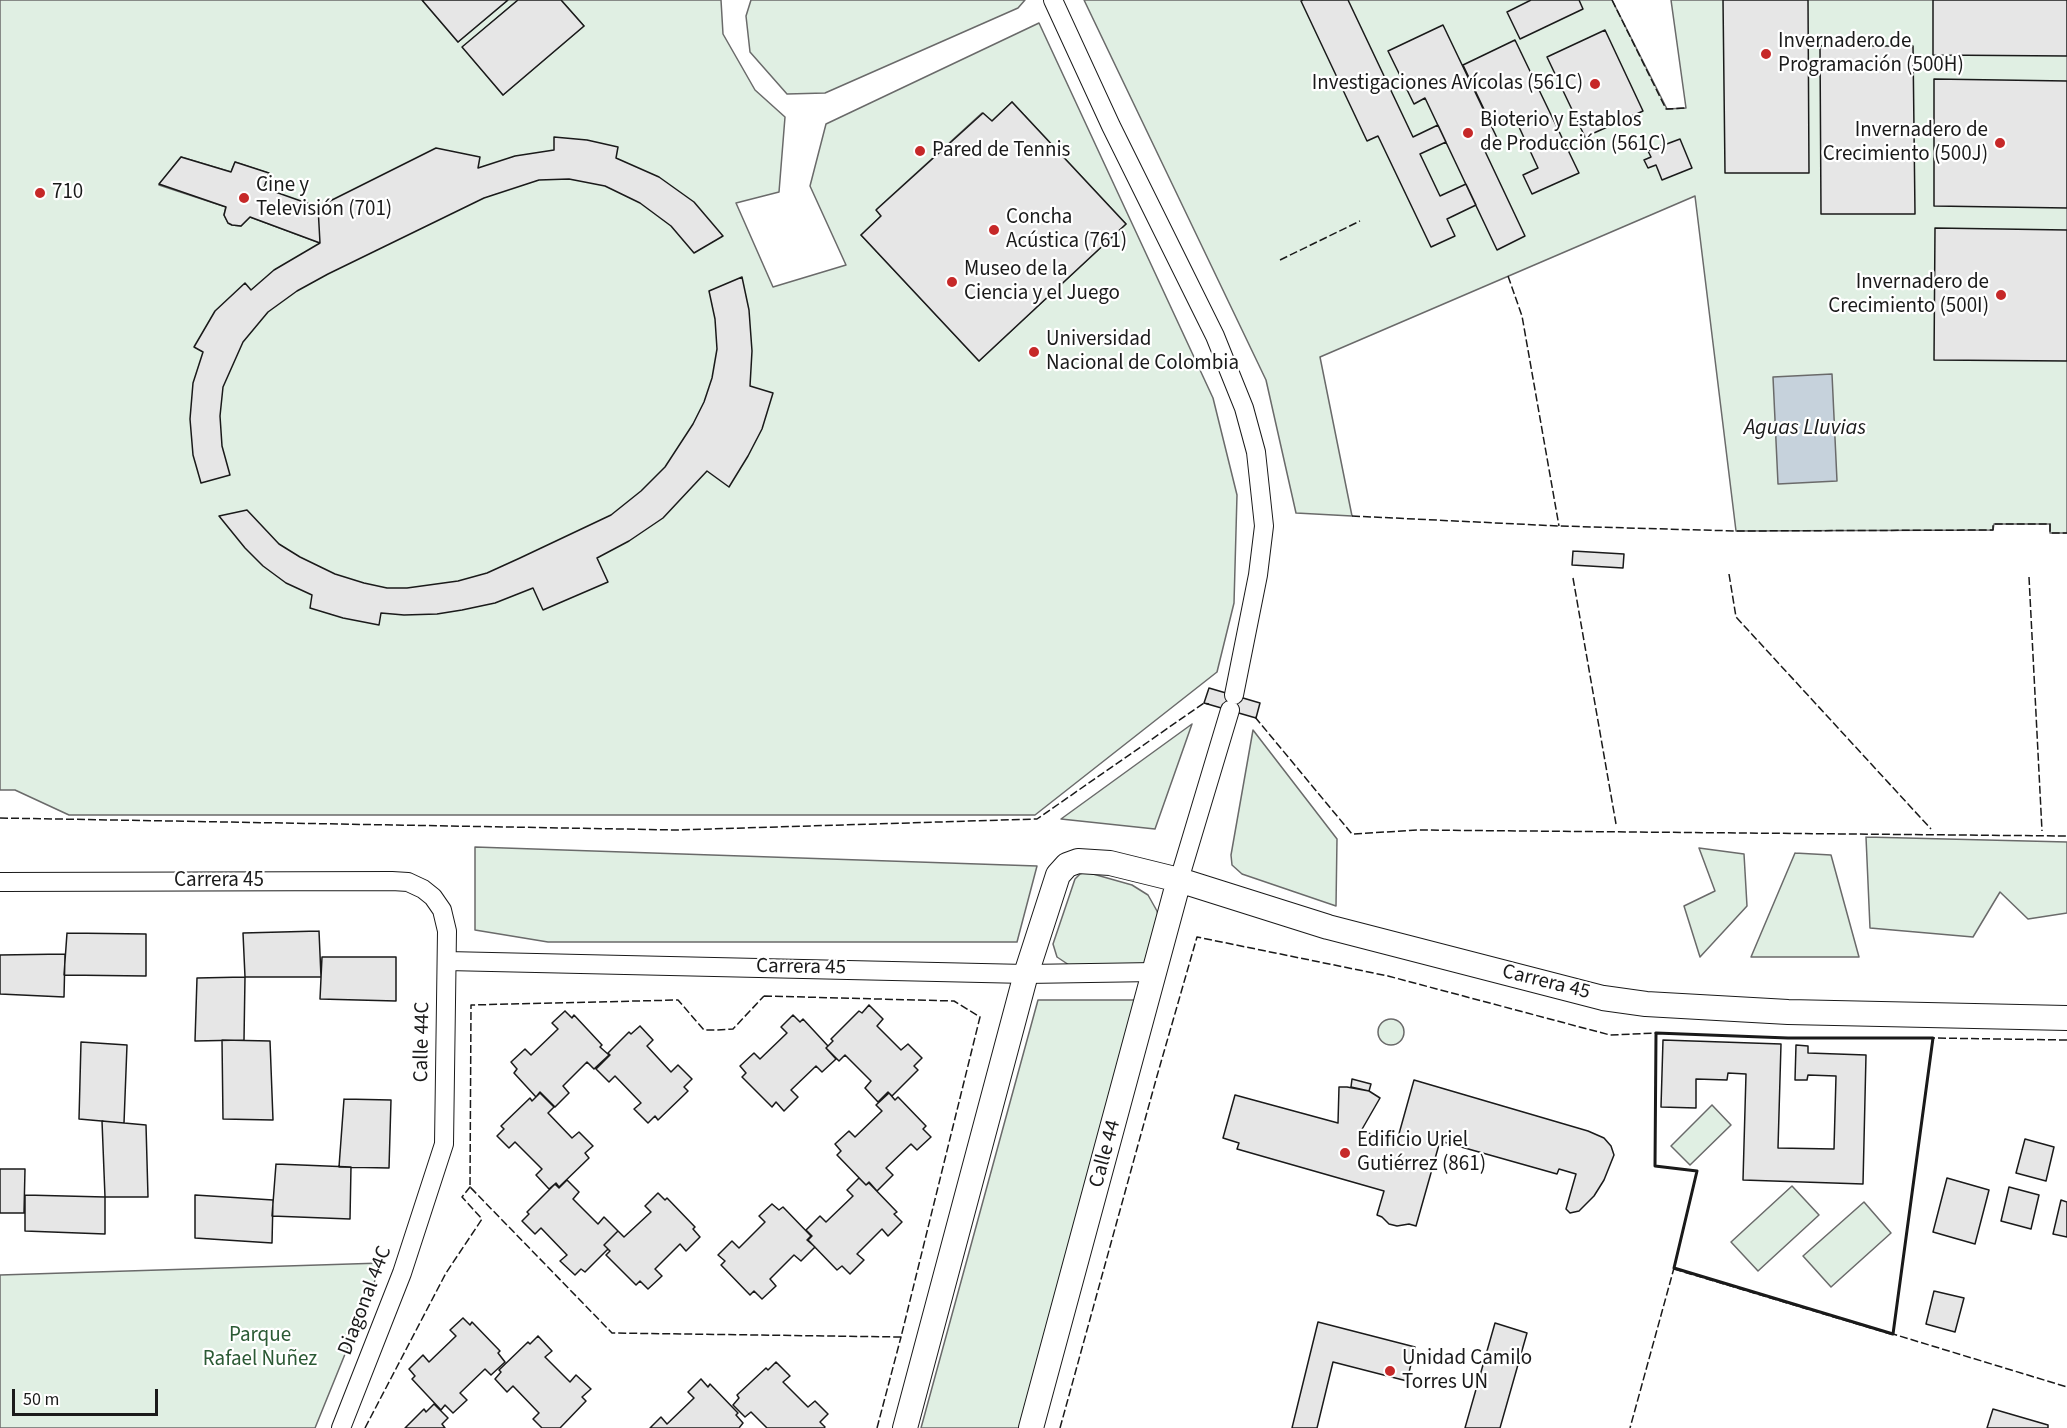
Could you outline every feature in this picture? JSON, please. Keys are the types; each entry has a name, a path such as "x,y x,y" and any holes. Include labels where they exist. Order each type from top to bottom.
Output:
{"street":[{"path":"1053,0 1111,126 1215,336 1244,408 1256,452 1264,526 1258,575 1232,703 1179,880"},
{"name":"Carrera 45","path":"1026,974 1058,875 1067,865 1078,861 1110,863 1179,880 1328,927 1603,998 1646,1004 1788,1012 2067,1018"},
{"name":"Calle 44","path":"1031,1428 1179,880"},
{"name":"Carrera 45","path":"0,882 392,881 408,882 433,897"},
{"name":"Calle 44C","path":"431,1189 444,1144 447,961 446,920 433,897"},
{"name":"Carrera 45","path":"447,961 1026,974 1155,972"},
{"path":"905,1428 1026,974"},
{"name":"Diagonal 44C","path":"341,1428 402,1273 431,1189"}],"green space":[{"path":"0,0 422,0 458,42 508,0 518,0 463,47 503,95 584,26 561,0 721,0 723,34 755,90 785,117 779,192 736,203 773,287 846,265 810,186 826,124 1039,23 1213,398 1237,495 1234,603 1217,672 1035,815 69,815 15,790 0,790","holes":["1012,102 1126,224 979,361 861,235 881,216 877,209 982,113 992,121","181,157 231,172 235,162 268,173 264,188 320,243 250,217 241,226 232,225 228,223 224,215 226,207 159,185"]},
{"path":"751,0 1025,0 1018,8 825,93 787,94 750,52 746,16"},
{"path":"1084,0 1612,0 1667,109 1686,108 1671,0 2067,0 2067,533 2050,533 2050,524 1994,524 1993,530 1736,531 1695,196 1320,357 1352,516 1296,513 1266,380"},
{"path":"1192,724 1155,829 1061,819"},
{"path":"1253,730 1337,839 1336,906 1242,874 1232,865 1231,855"},
{"path":"1866,837 2067,842 2067,913 2028,919 2000,892 1973,937 1870,928"},
{"path":"475,847 1037,866 1017,942 548,942 475,930"},
{"path":"1699,848 1744,854 1747,906 1700,957 1684,906 1715,891"},
{"path":"1795,853 1831,855 1859,957 1751,957"},
{"path":"1086,872 1132,885 1148,895 1159,918 1149,964 1069,965 1057,957 1053,944 1075,879"},
{"path":"1038,1000 1135,1000 1019,1428 921,1428"},
{"path":"1391,1019 1400,1023 1404,1032 1400,1041 1391,1045 1382,1041 1378,1032 1382,1023"},
{"path":"1712,1105 1731,1125 1690,1165 1671,1146"},
{"path":"1792,1186 1819,1215 1758,1271 1731,1242"},
{"path":"1864,1202 1891,1233 1831,1287 1803,1256"},
{"name":"Parque Rafael Nuñez","path":"382,1263 315,1428 0,1428 0,1275"}],"water":[{"name":"Aguas Lluvias","path":"1832,374 1837,481 1778,484 1773,377"}],"building":[{"path":"422,0 508,0 458,42"},
{"path":"518,0 561,0 584,26 503,95 462,47"},
{"path":"1348,0 1413,137 1438,125 1446,142 1420,154 1440,196 1466,184 1476,205 1447,219 1455,236 1431,247 1378,136 1367,141 1301,1"},
{"path":"1531,0 1579,0 1583,9 1520,39 1507,12"},
{"name":"Invernadero de Programación (500H)","path":"1723,0 1808,0 1809,173 1725,173"},
{"path":"1933,0 2067,0 2067,56 1933,55"},
{"name":"Bioterio y Establos de Producción (561C)","path":"1443,25 1498,140 1483,147 1525,236 1497,250 1425,98 1414,104 1388,51"},
{"name":"Investigaciones Avícolas (561C)","path":"1605,30 1643,111 1585,137 1547,57"},
{"path":"1515,40 1579,173 1532,194 1523,175 1538,168 1513,114 1491,124 1463,65"},
{"path":"1820,46 1913,46 1915,214 1821,214"},
{"name":"Invernadero de Crecimiento (500J)","path":"1934,79 2067,81 2067,208 1934,206"},
{"name":"Concha Acústica (761)","path":"1012,102 1126,224 979,361 861,235 881,216 876,210 983,113 992,121"},
{"path":"554,137 587,140 618,147 616,158 659,177 694,202 723,236 694,253 671,226 640,203 605,186 569,179 539,180 484,198 328,274 297,291 268,312 243,342 223,387 220,416 222,446 230,475 201,483 193,455 190,419 193,383 203,352 194,347 215,311 245,283 251,290 274,270 320,243 318,207 436,148 480,157 478,168 515,156 554,150"},
{"path":"1680,139 1692,168 1662,180 1656,165 1648,168 1644,160 1651,157 1648,151"},
{"name":"Cine y Televisión (701)","path":"181,157 231,172 235,162 269,173 264,188 318,207 320,243 250,217 241,226 232,225 228,223 224,215 226,207 159,184"},
{"name":"Invernadero de Crecimiento (500I)","path":"1935,228 2067,230 2067,361 1934,360"},
{"path":"742,277 749,310 752,351 750,386 773,393 762,429 729,487 707,471 663,518 629,541 597,558 608,582 543,610 533,588 495,603 462,610 437,614 381,613 379,625 343,618 310,608 312,595 286,583 263,566 219,516 247,510 279,544 300,557 335,574 387,588 407,588 458,581 487,573 520,558 611,515 641,491 665,467 693,424 712,378 717,349 715,319 709,291"},
{"path":"1573,551 1624,554 1623,568 1572,565"},
{"path":"1209,688 1260,703 1256,718 1204,703"},
{"path":"319,931 321,977 245,977 243,933"},
{"path":"67,933 146,934 146,976 64,975"},
{"path":"65,954 64,997 0,994 0,955"},
{"path":"322,957 396,957 396,1001 320,999"},
{"path":"245,977 244,1040 195,1041 197,978"},
{"path":"869,1005 883,1019 877,1026 901,1050 908,1044 922,1058 914,1066 918,1070 892,1096 888,1092 878,1102 865,1088 871,1081 845,1055 839,1061 826,1048 833,1041 831,1039 859,1011 862,1013"},
{"path":"565,1011 572,1018 574,1015 609,1055 594,1069 587,1062 563,1086 569,1093 555,1107 540,1092 536,1097 514,1073 517,1069 511,1062 525,1049 531,1055 558,1029 552,1023"},
{"path":"793,1015 800,1022 803,1019 828,1046 826,1048 836,1059 822,1072 816,1066 791,1090 798,1097 784,1111 776,1102 772,1107 742,1077 746,1073 740,1066 754,1053 760,1059 787,1033 781,1027"},
{"path":"640,1026 653,1040 647,1046 671,1072 678,1065 692,1079 684,1087 688,1091 658,1120 655,1116 648,1123 634,1109 641,1103 615,1076 609,1082 596,1069 629,1032 631,1034"},
{"path":"222,1040 270,1041 273,1120 223,1119"},
{"path":"1663,1040 1781,1044 1778,1148 1834,1149 1836,1076 1808,1075 1807,1080 1795,1080 1796,1045 1808,1046 1808,1053 1866,1055 1863,1184 1743,1180 1746,1074 1728,1073 1727,1080 1696,1079 1696,1108 1661,1107"},
{"path":"81,1042 127,1045 124,1123 79,1119"},
{"name":"Edificio Uriel Gutiérrez (861)","path":"1352,1079 1371,1084 1369,1091 1351,1087"},
{"name":"Edificio Uriel Gutiérrez (861)","path":"1414,1080 1588,1131 1604,1138 1611,1146 1614,1155 1604,1180 1594,1196 1579,1211 1570,1213 1566,1209 1576,1174 1559,1169 1557,1174 1440,1141 1416,1226 1409,1224 1397,1226 1389,1224 1377,1215 1384,1191 1237,1149 1239,1143 1223,1138 1235,1095 1338,1123 1339,1087 1347,1087 1369,1091 1380,1098 1361,1131 1397,1141"},
{"path":"540,1093 554,1107 548,1113 572,1138 579,1132 593,1146 585,1153 589,1158 559,1187 556,1183 549,1189 536,1175 542,1169 515,1142 509,1148 497,1136 504,1129 501,1126 530,1098 532,1101"},
{"path":"889,1093 895,1100 898,1097 926,1126 923,1129 931,1137 917,1150 911,1144 886,1168 893,1175 877,1191 869,1182 866,1185 837,1155 841,1151 835,1144 849,1131 855,1137 882,1111 876,1105"},
{"path":"344,1099 391,1100 389,1168 339,1167"},
{"path":"102,1121 146,1125 148,1197 105,1197"},
{"path":"2025,1139 2054,1147 2046,1181 2016,1173"},
{"path":"276,1164 351,1167 350,1219 272,1216"},
{"path":"0,1169 25,1169 24,1213 0,1213"},
{"path":"859,1178 866,1185 869,1183 897,1212 894,1214 902,1222 888,1236 882,1229 857,1254 864,1260 850,1274 842,1266 837,1270 808,1240 812,1236 806,1230 820,1216 826,1222 853,1196 847,1190"},
{"path":"1947,1178 1989,1190 1975,1244 1933,1232"},
{"path":"567,1180 579,1192 573,1199 598,1224 604,1217 618,1231 604,1245 608,1249 585,1272 581,1269 575,1275 560,1261 567,1255 541,1228 535,1234 522,1221 529,1214 527,1212 555,1184 559,1188"},
{"path":"2009,1187 2039,1195 2031,1229 2001,1221"},
{"path":"658,1193 665,1200 667,1198 695,1227 693,1229 700,1237 686,1251 680,1244 655,1269 662,1276 648,1289 640,1281 636,1285 606,1255 610,1251 604,1245 618,1231 624,1237 651,1212 645,1206"},
{"path":"25,1195 105,1197 105,1234 25,1231"},
{"path":"195,1195 273,1200 272,1243 195,1238"},
{"path":"2061,1200 2067,1202 2067,1237 2053,1234"},
{"path":"772,1204 779,1210 783,1207 811,1236 807,1240 815,1247 801,1261 794,1255 770,1279 776,1286 762,1299 754,1291 750,1295 721,1265 725,1261 718,1255 732,1241 739,1248 765,1222 759,1216"},
{"path":"1934,1291 1964,1298 1955,1332 1926,1324"},
{"path":"463,1318 470,1325 472,1322 500,1351 498,1353 505,1362 491,1375 485,1369 460,1393 467,1400 453,1413 445,1405 441,1410 412,1379 415,1376 409,1369 423,1355 429,1362 456,1336 450,1330"},
{"name":"Unidad Camilo Torres UN","path":"1318,1322 1415,1347 1407,1381 1333,1362 1317,1428 1292,1428"},
{"path":"1495,1323 1527,1333 1500,1428 1465,1428"},
{"path":"538,1336 552,1351 545,1357 570,1382 576,1375 591,1389 582,1397 586,1401 560,1428 542,1428 533,1419 539,1413 513,1386 507,1392 495,1379 501,1372 499,1370 528,1342 530,1344"},
{"path":"776,1362 790,1376 783,1382 808,1407 815,1401 828,1414 820,1422 824,1428 767,1428 751,1412 745,1417 733,1405 739,1398 737,1395 766,1368 768,1370"},
{"path":"701,1379 708,1387 710,1384 738,1413 736,1415 743,1423 739,1428 650,1428 661,1417 667,1424 694,1398 688,1392"},
{"path":"434,1404 448,1418 442,1424 445,1428 405,1428 424,1409 426,1412"},
{"path":"1993,1409 2048,1425 2048,1428 1987,1428"}],"fence":[{"path":"1612,0 1666,109 1686,108"},
{"path":"1280,260 1360,221"},
{"path":"1508,276 1522,316 1559,526"},
{"path":"1352,516 1559,526 1736,531 1993,530 1993,524 2050,524 2050,533 2067,533"},
{"path":"1729,574 1736,617 1931,829"},
{"path":"2029,577 2042,831"},
{"path":"1573,578 1616,824"},
{"path":"0,818 677,830 1037,819 1204,703 1209,704"},
{"path":"1255,717 1352,834 1418,830 2067,836"},
{"path":"1060,1428 1197,937 1388,976 1610,1035 1656,1033 1655,1166 1697,1171 1674,1268 1630,1428"},
{"path":"764,996 954,1001 980,1017 901,1337 612,1333 470,1187 471,1005 678,1000 704,1030 717,1030 733,1029 764,996"},
{"path":"2067,1040 1933,1038 1893,1334 2067,1387"},
{"path":"365,1428 446,1273 482,1219 462,1197 470,1187 472,1188"},
{"path":"1674,1269 1894,1335"},
{"path":"877,1428 901,1337 899,1337"}],"wall":[{"path":"1656,1033 1788,1038 1933,1038 1893,1334 1674,1268 1697,1171 1655,1166 1656,1033"}],"place":[{"name":"Invernadero de Programación (500H)","path":"1766,54"},
{"name":"Investigaciones Avícolas (561C)","path":"1595,84"},
{"name":"Bioterio y Establos de Producción (561C)","path":"1468,133"},
{"name":"Invernadero de Crecimiento (500J)","path":"2000,143"},
{"name":"Pared de Tennis","path":"920,151"},
{"name":"710","path":"40,193"},
{"name":"Cine y Televisión (701)","path":"244,198"},
{"name":"Concha Acústica (761)","path":"994,230"},
{"name":"Museo de la Ciencia y el Juego","path":"952,282"},
{"name":"Invernadero de Crecimiento (500I)","path":"2001,295"},
{"name":"Universidad Nacional de Colombia","path":"1034,352"},
{"name":"Edificio Uriel Gutiérrez (861)","path":"1345,1153"},
{"name":"Unidad Camilo Torres UN","path":"1390,1371"}]}
